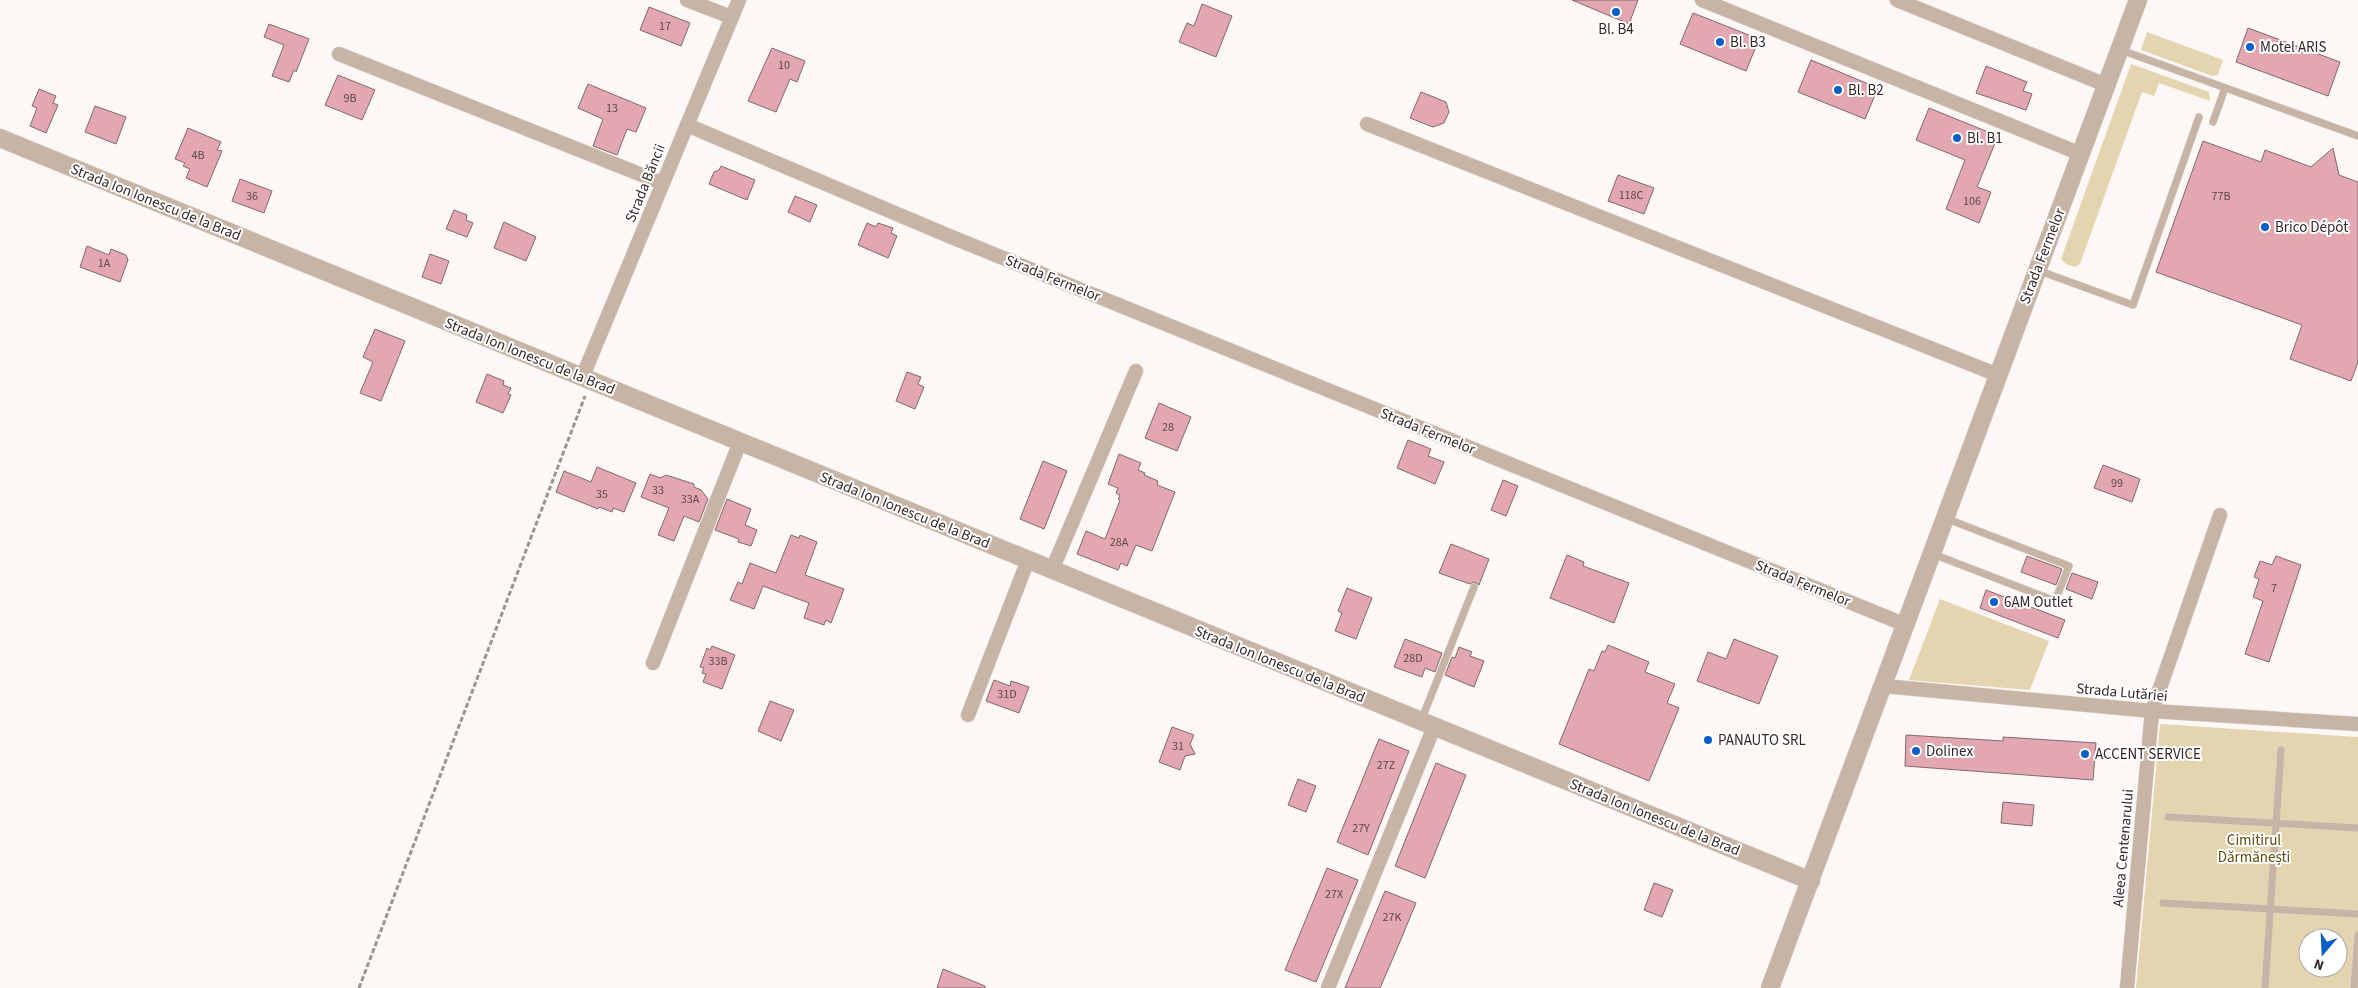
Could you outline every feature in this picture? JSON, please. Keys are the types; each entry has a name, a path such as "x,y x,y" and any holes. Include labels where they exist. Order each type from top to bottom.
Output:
{"street":[{"path":"687,0 732,17"},
{"name":"Strada Băncii","path":"586,380 662,184 739,0"},
{"path":"1702,0 2081,154"},
{"path":"1897,0 2106,85"},
{"name":"Strada Fermelor","path":"1770,988 2138,0"},
{"path":"339,54 662,184"},
{"path":"1367,124 1998,375"},
{"name":"Strada Fermelor","path":"687,125 949,236 1906,625"},
{"name":"Strada Ion Ionescu de la Brad","path":"0,138 586,380 1811,880"},
{"path":"1052,570 1136,371"},
{"path":"653,663 740,442"},
{"name":"Aleea Centenarului","path":"2127,988 2152,711 2220,516"},
{"path":"968,715 1028,560"},
{"name":"Strada Lutăriei","path":"1884,686 2152,711 2358,724"},
{"path":"1328,988 1428,724"}],"lane":[{"path":"2120,50 2358,136"},
{"path":"2213,122 2225,88"},
{"path":"2037,270 2133,305 2199,117"},
{"path":"1932,554 2055,601 2069,566 1945,518"},
{"path":"1428,724 1474,587"},
{"path":"2266,988 2281,750"},
{"path":"2168,817 2358,828"},
{"path":"2163,903 2358,914"},
{"path":"2354,988 2358,935"}],"path":[{"path":"359,988 586,380"}],"green space":[{"path":"2147,32 2223,60 2218,75 2212,76 2141,50"},
{"path":"2131,64 2209,92 2210,101 2159,83 2154,96 2142,92 2080,264 2075,267 2066,264 2061,259"},
{"path":"1940,599 2049,641 2030,690 1909,680"},
{"name":"Cimitirul Dărmănești","path":"2160,724 2358,737 2358,988 2136,988"}],"building":[{"name":"Bl. B4","path":"1572,0 1638,0 1629,24"},
{"path":"1202,4 1232,16 1216,57 1179,42 1187,23 1194,26"},
{"path":"649,7 690,23 681,46 640,30"},
{"name":"Bl. B3","path":"1693,13 1759,39 1746,71 1680,44"},
{"path":"269,24 309,39 296,72 294,70 289,82 272,76 284,45 264,37"},
{"path":"2248,28 2340,62 2328,96 2236,62"},
{"path":"772,48 805,61 797,82 790,79 776,112 748,101"},
{"name":"Bl. B2","path":"1811,60 1878,88 1865,119 1798,92"},
{"path":"1986,66 2027,82 2023,91 2032,94 2026,110 1976,93"},
{"path":"338,75 375,90 362,120 325,105"},
{"path":"588,84 646,108 636,132 627,129 617,155 593,146 603,119 578,108"},
{"path":"39,89 56,96 53,103 58,105 46,133 30,126 37,108 32,106"},
{"path":"1421,92 1446,102 1449,112 1444,123 1433,127 1410,118"},
{"path":"95,106 126,117 116,144 85,132"},
{"name":"Bl. B1","path":"1929,108 1998,136 1977,187 1991,192 1979,223 1946,209 1965,160 1916,140"},
{"path":"188,128 221,142 217,150 222,151 207,187 186,178 190,169 183,166 185,163 175,159"},
{"name":"Brico Dépôt","path":"2203,141 2261,162 2265,150 2311,167 2333,148 2339,175 2358,182 2358,362 2351,381 2290,359 2302,325 2156,272"},
{"path":"721,166 755,180 747,200 709,184 714,172 719,170"},
{"path":"1618,175 1654,188 1644,214 1608,201"},
{"path":"240,179 272,191 264,213 232,201"},
{"path":"795,196 817,205 810,222 788,212"},
{"path":"454,210 467,215 466,220 473,223 467,237 446,229"},
{"path":"504,222 536,237 526,261 494,248"},
{"path":"867,223 876,227 878,223 893,228 891,233 897,236 888,258 858,245"},
{"path":"87,246 109,255 111,249 126,255 128,260 120,282 80,267"},
{"path":"430,254 449,261 441,284 422,277"},
{"path":"375,329 405,341 381,401 360,393 373,362 363,357"},
{"path":"907,372 921,377 918,384 924,387 915,409 896,401"},
{"path":"487,374 504,381 503,385 511,388 508,394 511,395 503,413 476,402"},
{"path":"1159,403 1191,417 1177,451 1145,438"},
{"path":"1408,440 1431,449 1428,456 1444,462 1435,484 1397,468"},
{"path":"1119,454 1141,463 1138,470 1158,481 1157,485 1175,492 1152,551 1136,545 1127,566 1121,563 1118,570 1077,554 1086,531 1105,539 1120,500 1118,499 1120,495 1116,493 1118,488 1108,484"},
{"path":"1043,461 1067,471 1044,529 1020,519"},
{"path":"2103,465 2140,479 2132,502 2094,488"},
{"path":"597,467 636,483 624,512 613,508 612,512 599,507 598,509 556,492 564,471 591,482"},
{"path":"650,474 660,478 666,475 694,484 694,487 701,490 708,499 699,522 684,516 674,541 658,535 669,508 641,497"},
{"path":"1503,480 1518,486 1506,516 1491,510"},
{"path":"727,499 751,509 745,525 757,530 751,546 738,542 739,539 715,530"},
{"path":"791,535 799,538 800,535 817,542 805,575 844,589 831,623 826,620 824,625 804,618 809,603 763,586 754,609 730,600 738,582 742,584 750,563 776,573"},
{"path":"1451,544 1489,559 1479,585 1474,582 1470,584 1439,573"},
{"path":"1567,555 1584,562 1583,566 1629,583 1614,623 1550,598"},
{"path":"2027,556 2062,569 2056,585 2021,572"},
{"path":"2276,556 2301,565 2269,662 2245,654 2263,601 2253,597 2259,579 2254,577 2260,561 2272,565"},
{"path":"2072,573 2098,582 2092,599 2066,589"},
{"path":"1347,588 1372,598 1356,639 1335,631 1342,613 1338,611"},
{"path":"1986,590 2065,620 2058,638 1980,608"},
{"path":"1405,639 1442,653 1435,672 1425,668 1422,677 1394,667"},
{"path":"1734,639 1778,656 1759,704 1697,681 1708,652 1726,659"},
{"path":"1608,645 1649,662 1645,672 1675,684 1667,703 1679,708 1649,781 1559,744 1589,669 1594,671 1602,651 1605,652"},
{"path":"712,646 735,655 722,689 703,682 706,674 702,673 704,668 700,667 707,648 710,650"},
{"path":"1459,647 1472,652 1470,656 1484,661 1474,687 1445,675 1452,657 1455,658"},
{"path":"994,680 1010,686 1011,681 1029,687 1019,713 986,701"},
{"path":"770,701 794,710 781,741 758,731"},
{"path":"1172,727 1194,735 1190,744 1195,754 1185,756 1180,770 1159,762"},
{"path":"1906,735 2003,741 2003,737 2096,743 2093,780 1905,766"},
{"path":"1379,739 1409,751 1368,855 1337,842"},
{"path":"1436,763 1466,775 1425,878 1395,866"},
{"path":"1298,779 1316,786 1306,812 1288,805"},
{"path":"2003,802 2034,805 2032,826 2001,823"},
{"path":"1327,868 1358,880 1316,982 1285,970"},
{"path":"1654,883 1673,890 1662,917 1644,910"},
{"path":"1385,891 1416,903 1380,988 1345,988"},
{"path":"943,969 985,986 985,988 937,988"}],"place":[{"name":"Bl. B4","path":"1616,12"},
{"name":"Bl. B3","path":"1720,42"},
{"name":"Motel ARIS","path":"2250,47"},
{"name":"Bl. B2","path":"1838,90"},
{"name":"Bl. B1","path":"1957,138"},
{"name":"Brico Dépôt","path":"2265,227"},
{"name":"6AM Outlet","path":"1994,602"},
{"name":"PANAUTO SRL","path":"1708,740"},
{"name":"Dolinex","path":"1916,751"},
{"name":"ACCENT SERVICE","path":"2085,754"}]}
